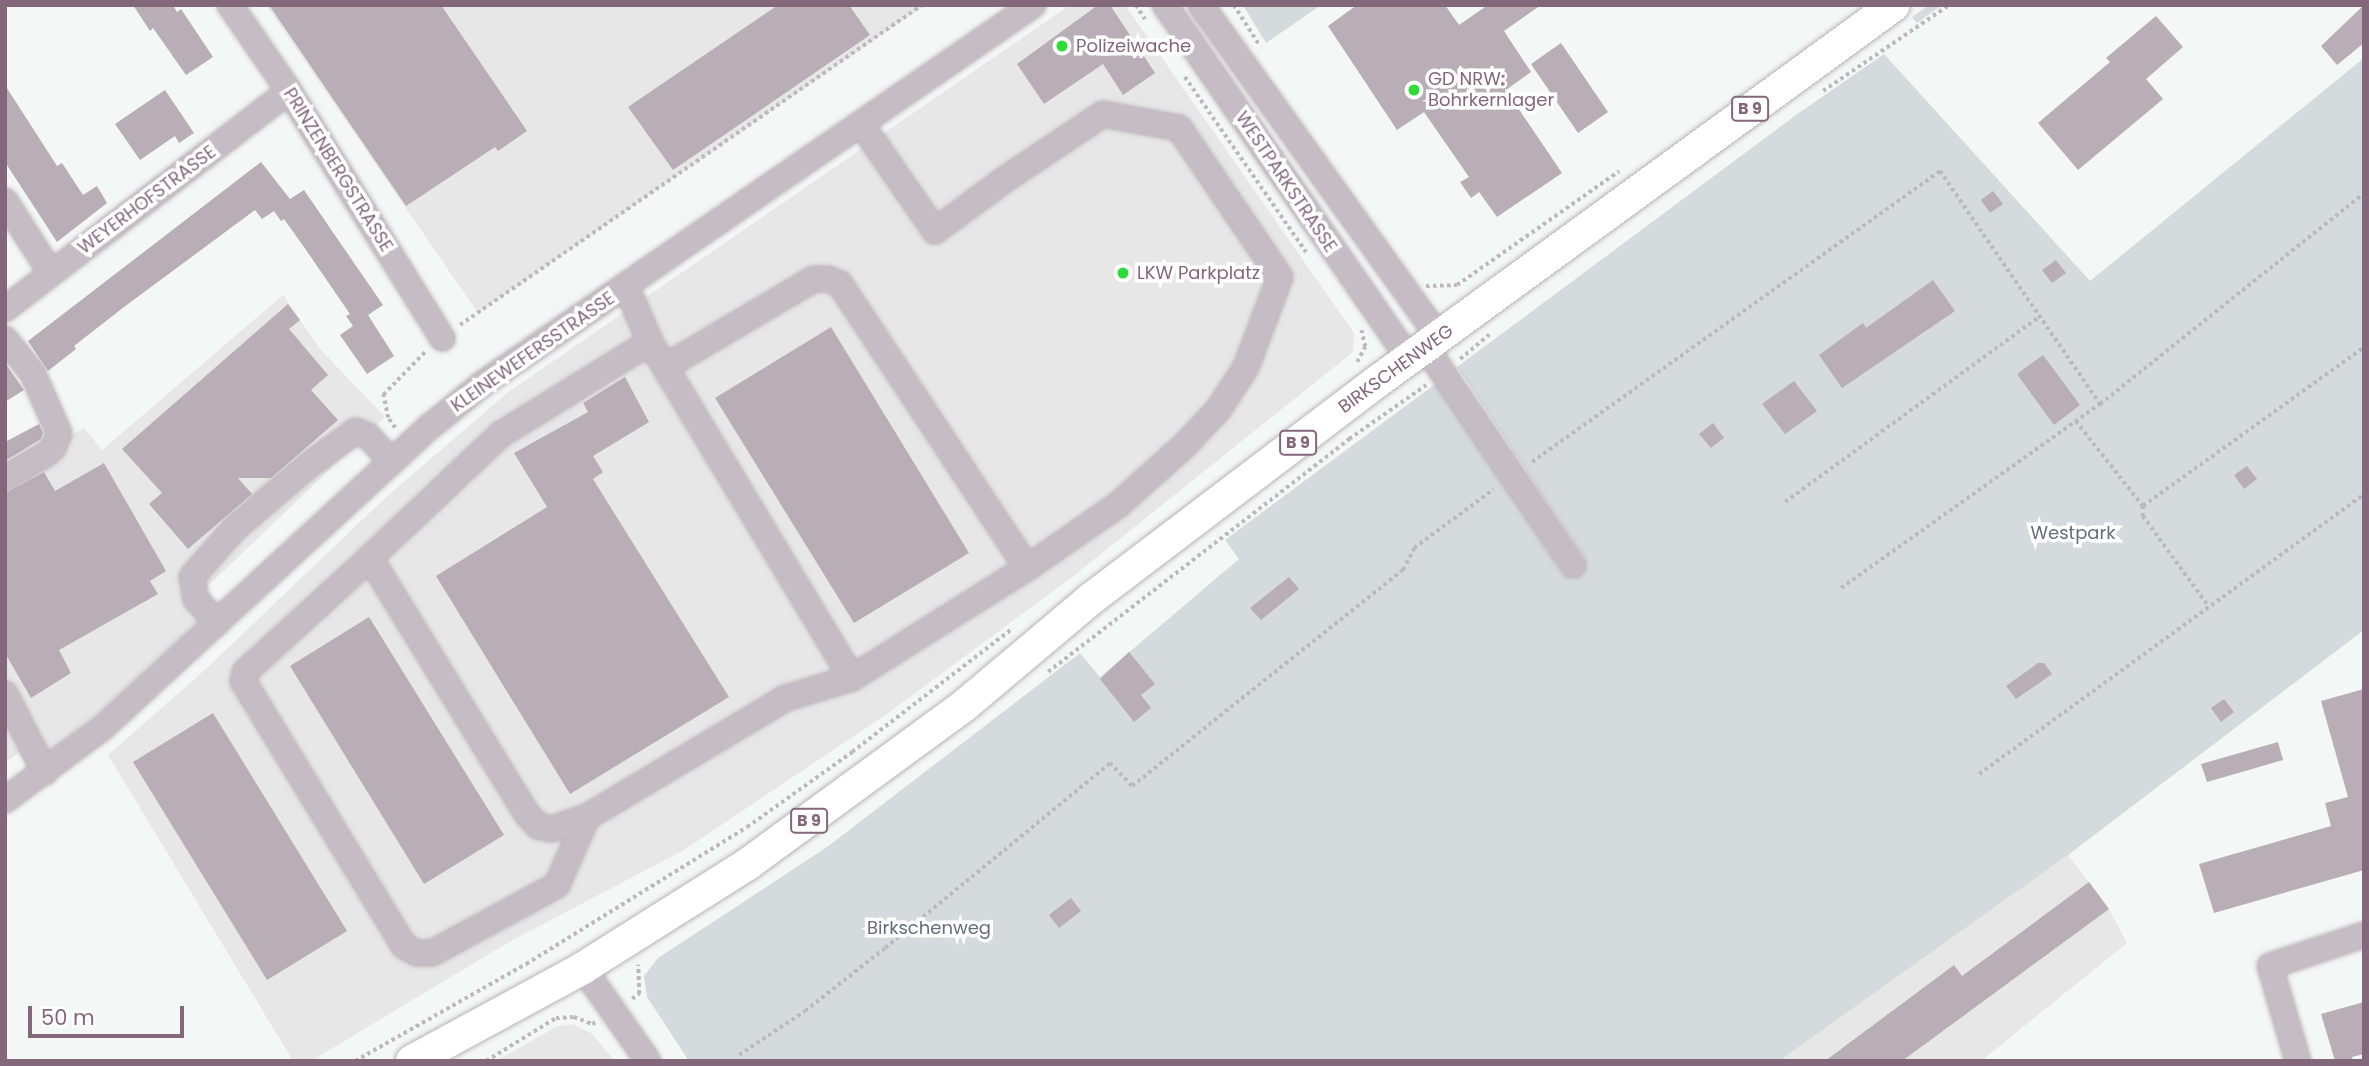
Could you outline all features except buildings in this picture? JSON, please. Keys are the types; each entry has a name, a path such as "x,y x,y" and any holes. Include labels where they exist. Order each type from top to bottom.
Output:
{"main road":[{"name":"BIRKSCHENWEG","path":"412,1061 583,968 748,864 817,816 965,705 1092,598 1429,354 1894,5"}],"street":[{"name":"PRINZENBERGSTRASSE","path":"230,5 289,91 442,338"},
{"name":"KLEINEWEFERSSTRASSE","path":"5,800 102,728 410,446 481,385 1033,5"},
{"name":"WESTPARKSTRASSE","path":"1165,5 1369,323 1429,354"},
{"name":"WESTPARKSTRASSE","path":"1200,5 1411,295 1429,354"},
{"name":"WEYERHOFSTRASSE","path":"5,309 289,91"},
{"path":"370,558 527,814 538,826 552,829 587,817 786,698 852,678 1027,568 1118,505 1185,445 1217,410 1246,366 1280,277 1179,128 1103,114 1004,180 935,232 862,125"},
{"path":"5,201 51,273"},
{"path":"664,367 814,279 828,279 839,284 1027,568"},
{"path":"626,286 664,367 852,678"},
{"path":"5,339 33,374 59,433 53,448 46,454 5,478"},
{"path":"587,817 557,885 432,953 417,953 404,946 243,681 245,673 500,435 650,342"},
{"path":"1429,354 1573,565"},
{"path":"217,623 196,599 192,577 235,528 309,465 356,431 368,436 392,463"},
{"path":"5,694 46,772"},
{"path":"2298,1061 2270,967 2364,935"},
{"path":"583,968 648,1061"}],"path":[{"path":"410,446 388,418 383,396 442,338 922,5"},
{"path":"1136,5 1151,27"},
{"path":"1814,97 1949,5"},
{"path":"1181,72 1312,262"},
{"path":"1411,295 1430,284 1448,287 1457,285 1626,166"},
{"path":"739,1055 804,1011 875,956 1110,763 1132,786 1403,570 1414,548 1940,172 2100,404"},
{"path":"1841,588 2100,404 2364,192"},
{"path":"1785,502 2040,316"},
{"path":"1348,369 1359,361 1365,347 1369,323 1353,319"},
{"path":"1396,404 1429,354 1491,333"},
{"path":"2143,506 2364,348"},
{"path":"2076,421 2143,506 2143,516 2209,607"},
{"path":"1979,774 2364,494"},
{"path":"355,1061 526,964 747,827 852,752 1022,621"}],"shaded area":[{"path":"266,5 925,5 478,313"},
{"path":"1070,5 1125,5 1354,333 1353,352 1072,577 887,714 684,850 509,942 311,1061 293,1061 108,755 207,668 384,499 507,393"},
{"path":"283,295 320,349 385,417 189,604 199,620 88,721 28,769 19,753 5,762 5,472 84,428 102,450"},
{"path":"2068,855 2109,909 2127,943 1981,1061 1779,1061"},
{"path":"572,1024 591,1033 615,1061 496,1061 558,1026"}],"green space":[{"path":"1243,5 1321,5 1266,43"},
{"path":"1929,5 1942,5 1917,23 1912,17"},
{"path":"1884,54 2090,281 2364,58 2364,630 2068,855 1779,1061 689,1061 647,997 644,976 658,958 827,847 1080,653 1100,677 1239,559 1225,540 1438,382 1563,574 1585,559 1457,367 1796,115"}],"place":[{"name":"Polizeiwache","path":"1062,46"},
{"name":"GD NRW: Bohrkernlager","path":"1414,90"},
{"name":"LKW Parkplatz","path":"1123,273"}],"park label":[{"name":"Westpark","path":"2073,533"},
{"name":"Birkschenweg","path":"929,928"}]}
